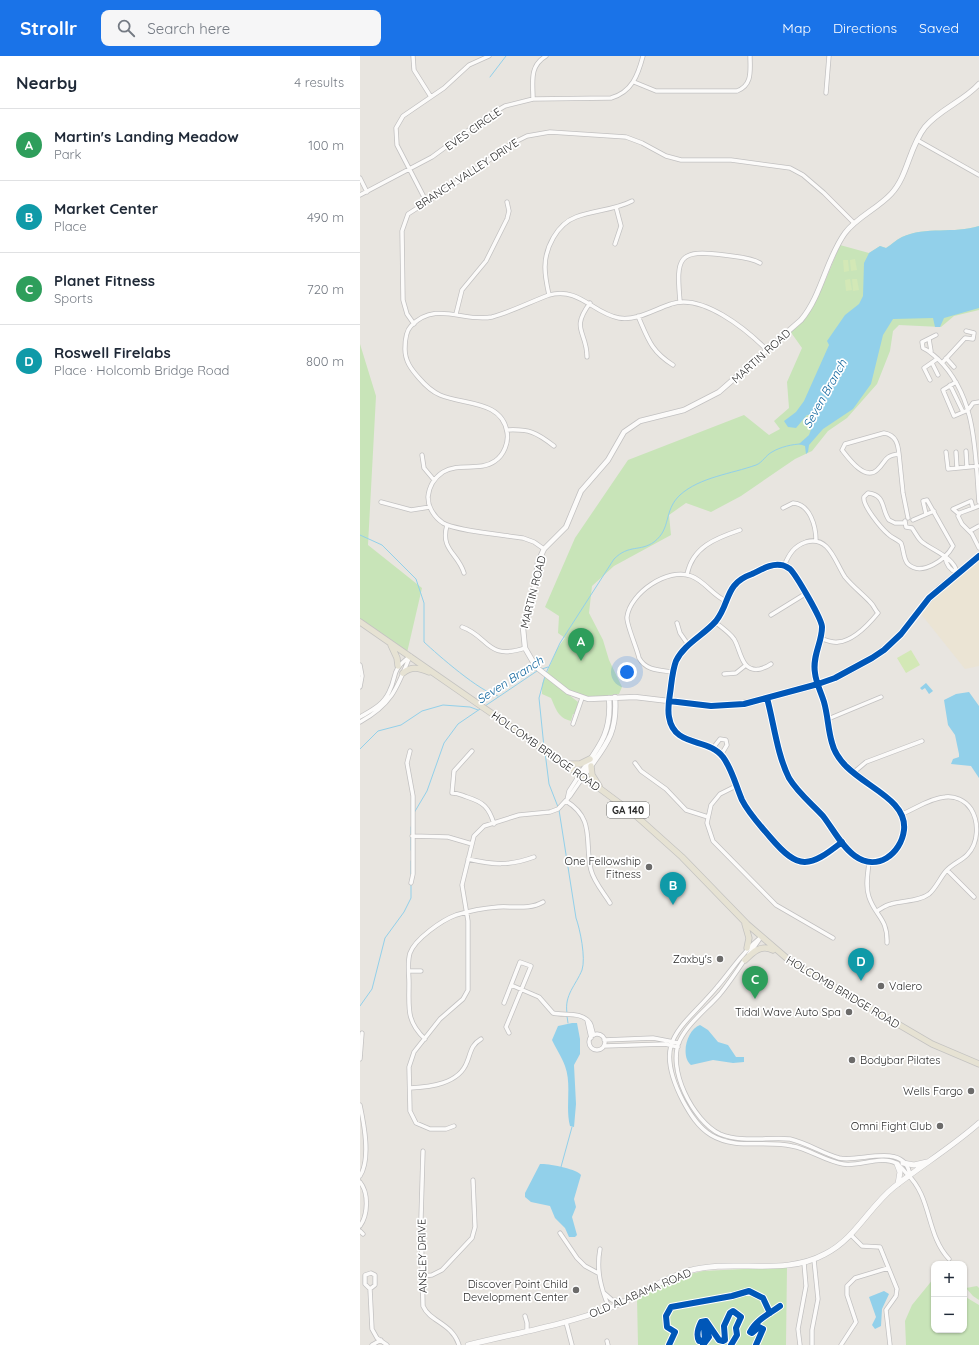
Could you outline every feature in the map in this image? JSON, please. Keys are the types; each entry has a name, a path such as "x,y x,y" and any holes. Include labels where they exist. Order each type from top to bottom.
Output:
{"main road":[{"name":"HOLCOMB BRIDGE ROAD","path":"360,622 582,776 634,814 669,845 742,920 776,951 809,974 932,1044 952,1054 979,1064"},
{"path":"390,643 397,658 398,666"},
{"path":"403,673 407,670 417,668 434,673"},
{"path":"564,764 580,764 590,759"},
{"path":"591,766 592,775 601,790"},
{"path":"742,920 748,934 747,948"},
{"path":"744,960 756,949 768,948 776,951"},
{"name":"OLD ALABAMA ROAD","path":"468,1345 566,1322 610,1308 626,1302 667,1280 689,1271 713,1268 784,1266 814,1260 836,1248 850,1235 886,1194 898,1184 979,1124"},
{"path":"903,1163 914,1165 932,1160"},
{"path":"897,1164 900,1172 898,1184"}],"street":[{"path":"413,56 412,64 414,70 432,97"},
{"path":"426,201 397,145 396,128 403,116 450,84 469,65 489,56"},
{"path":"533,99 533,73 536,64 546,56"},
{"path":"643,56 634,82 656,91 737,91 744,88 750,79 750,56"},
{"path":"826,93 829,56"},
{"name":"EVES CIRCLE","path":"360,196 410,170 447,148 497,110 515,103 533,99 611,98 623,93 634,82"},
{"name":"MARTIN ROAD","path":"979,84 969,93 935,117 917,140 894,190 885,200 854,223 838,243 806,314 768,351 729,385 709,399 684,410 640,421 628,428 608,460 581,491 566,527 544,549 538,562 534,590 523,621 523,634 531,661 541,672 568,692 582,698 594,700 615,697 635,697 721,706 744,704 818,684 850,671 884,650 901,634 929,598 979,556"},
{"name":"BRANCH VALLEY DRIVE","path":"414,324 407,314 403,300 402,231 408,214 426,201 464,178 511,144 527,136 550,132 626,137 642,143 666,156 681,160 732,160 790,168 803,174 854,223"},
{"path":"917,140 979,175"},
{"path":"360,178 367,192"},
{"path":"549,295 545,262 558,230 575,217 616,207 632,201"},
{"path":"456,314 462,290 486,261 507,219 509,211 507,202"},
{"path":"615,244 621,226 616,207"},
{"path":"680,301 678,270 682,260 691,254 703,252 752,259 760,263"},
{"path":"544,549 534,542 523,538 447,525 436,518 430,507 429,493 434,480 441,473 449,469 484,466 495,462 505,448 506,430 501,418 492,409 439,394 426,386 413,371 406,359 405,342 408,331 414,324 436,313 456,314 477,318 492,317 549,295 569,294 615,317 627,318 638,316 680,301 693,301 706,306 748,332 768,351"},
{"path":"587,357 580,324 582,314 590,304"},
{"path":"638,316 654,350 661,358 673,365"},
{"path":"942,363 964,338 973,340 974,332 966,331"},
{"path":"931,351 924,348 922,342 936,335"},
{"path":"929,339 931,351 956,382 968,410 973,430 979,502"},
{"path":"946,358 954,367"},
{"path":"930,380 924,368 937,359"},
{"path":"932,363 938,375"},
{"path":"956,382 943,390 954,416 968,410 973,403 979,402"},
{"path":"950,385 963,412"},
{"path":"506,430 532,431 554,446"},
{"path":"899,454 887,457 877,470 868,473 861,470 842,448 845,444 884,433 891,435 896,440 899,454 903,494 908,518"},
{"path":"966,451 967,467"},
{"path":"946,452 948,469 977,466"},
{"path":"956,452 957,468"},
{"path":"422,454 424,468 434,480"},
{"path":"904,523 895,523 890,520 883,501 878,496 868,494 864,497 864,503 886,532 901,543 905,559 908,564 923,569 944,557 952,548 953,544 930,501 925,500 923,504 926,514"},
{"path":"973,508 971,501 953,509 959,514 962,524 970,531 979,548"},
{"path":"381,502 411,510 430,507"},
{"path":"783,508 793,503 804,507 815,527 816,541"},
{"path":"959,514 979,506"},
{"path":"908,518 913,520 934,511"},
{"path":"904,523 908,518"},
{"path":"912,528 914,524 913,520"},
{"path":"904,523 906,527 912,528 921,540 944,557 956,569 957,573"},
{"path":"447,525 445,535 447,546 464,573"},
{"path":"970,531 979,526"},
{"path":"687,575 691,561 699,550 715,539 740,530"},
{"path":"784,566 789,554 795,548 802,544 816,541 827,547 846,578 872,604 878,613 870,623 844,641 835,642 820,638"},
{"path":"767,698 780,754 789,777 802,796 822,815 842,842 855,856 869,862 885,859 897,849 904,831 902,814 893,802 853,773 834,751 828,719 818,684 814,663 822,628 821,618 792,572 784,566 772,565 741,578 732,587 715,622 678,657 673,672 669,701 669,720 677,734 688,741 713,748 721,754 752,815 783,852 791,858 804,862 815,860 842,842"},
{"path":"673,672 650,668 642,663 628,625 627,617 639,595 650,584 665,577 678,574 687,575 697,579 715,596 726,601"},
{"path":"771,615 805,594"},
{"path":"715,622 733,638 746,665 757,670 766,668 771,664"},
{"path":"677,623 680,633 689,646"},
{"path":"462,627 471,631 486,645 497,650 511,652 526,648"},
{"path":"360,717 378,706 391,692 398,666 410,656"},
{"path":"360,722 383,708 403,673 410,656"},
{"path":"360,665 362,676 360,687"},
{"path":"724,674 736,673 746,665"},
{"path":"582,776 607,743 613,731 616,716 615,697"},
{"path":"828,719 881,697"},
{"path":"573,724 582,698"},
{"path":"454,1126 446,1129 430,1129 416,1123 410,1110 411,1060 440,1019 463,999 468,990 469,930 462,885 472,844 479,830 522,814 554,811 566,801 604,737 609,724 609,698"},
{"path":"713,748 720,739 726,740 727,745 721,754"},
{"path":"853,773 866,762 922,741"},
{"path":"410,751 407,763 412,796 413,874 411,883"},
{"path":"472,751 454,771 452,793 458,793 481,802 488,808 494,824"},
{"path":"635,763 641,771 666,789 686,810 693,814 708,817"},
{"path":"736,786 724,791 711,805 708,817 708,830 713,841 765,895 784,910 833,938"},
{"path":"877,911 891,904 916,900 926,896 947,870 968,854 975,844 977,823 970,808 959,799 944,797 902,814"},
{"path":"566,801 577,808 584,818 589,837 592,871 610,903"},
{"path":"412,836 448,837 472,844"},
{"path":"468,859 488,864 507,865 534,856"},
{"path":"869,862 867,891 870,901 884,922 888,934 887,943"},
{"path":"947,870 974,897"},
{"path":"425,1039 414,1028 410,1018 410,954 418,941 449,918 498,907 534,906 543,902"},
{"path":"760,937 747,948 716,988 682,1024 672,1042 670,1052 671,1074 674,1084 694,1119 712,1136 733,1143 792,1146 843,1164 856,1165 882,1161 897,1164 910,1176 926,1204 934,1235 942,1251 949,1259"},
{"path":"760,937 721,993 691,1023 678,1045 676,1069 681,1084 703,1121 720,1134 732,1137 776,1138 798,1141 840,1158 851,1159 887,1155 897,1158 910,1169 910,1176"},
{"path":"504,1003 520,962 531,966 506,1027 509,1033"},
{"path":"409,971 421,971"},
{"path":"511,985 539,997 553,1013 581,1016 587,1020 592,1037 589,1044 593,1049 600,1050 604,1046 665,1044 672,1042"},
{"path":"665,1039 676,1033"},
{"path":"360,1059 362,1034"},
{"path":"592,1037 600,1035 604,1040 604,1046"},
{"path":"410,1088 432,1086 456,1076 465,1066 472,1046 481,1039"},
{"path":"604,1040 665,1039 678,1045"},
{"path":"665,1044 670,1052"},
{"path":"360,1107 365,1129 365,1163 360,1176"},
{"path":"413,1127 416,1123"},
{"name":"ANSLEY DRIVE","path":"423,1151 422,1302 424,1309 451,1330 459,1345"},
{"path":"422,1276 432,1275 442,1270 472,1238 474,1227 473,1180"},
{"path":"360,1182 365,1191 366,1211 360,1226"},
{"path":"560,1233 567,1245 585,1266 598,1273"},
{"path":"850,1235 862,1246 880,1246 897,1292 894,1300 886,1310 890,1345"},
{"path":"600,1250 598,1273 610,1308"},
{"path":"812,1345 812,1330 818,1299 814,1260"},
{"path":"800,1345 798,1329 806,1286 804,1263"},
{"path":"841,1345 856,1322 847,1295 847,1286 855,1278 888,1268"},
{"path":"370,1289 371,1325 376,1335 386,1345"},
{"path":"606,1294 616,1301 626,1302"},
{"path":"566,1322 572,1345"},
{"path":"526,1324 527,1331"},
{"path":"372,1345 381,1340"}],"shaded area":[{"path":"979,556 979,666 965,669 917,609 955,574"}],"green space":[{"path":"979,226 979,310 954,316 941,327 899,325 893,331 890,351 877,384 847,418 828,431 812,451 795,459 741,496 711,512 686,503 669,515 671,535 614,566 592,586 589,613 603,640 609,660 622,687 619,694 597,697 578,696 546,675 557,649 565,638 558,633 559,616 545,607 575,538 628,460 744,415 769,435 780,429 774,421 789,408 787,382 802,348 790,331 799,323 814,302 826,280 840,245 869,253 880,246 886,248 900,238 911,234 930,231 960,230"},
{"path":"855,259 857,270 851,271 850,260"},
{"path":"843,260 848,260 849,271 844,272"},
{"path":"850,279 852,290 846,291 845,280"},
{"path":"852,279 857,279 859,290 853,291"},
{"path":"360,344 376,396 368,545 422,588 406,657 360,623"},
{"path":"911,650 920,665 906,673 897,658"},
{"path":"545,676 578,702 576,714 573,714 571,721 563,718 556,709 551,698 542,694 542,684"},
{"path":"787,1267 786,1345 638,1345 637,1298 673,1278 703,1271"},
{"path":"931,1282 931,1333 967,1333 967,1298 979,1305 979,1345 906,1345 905,1321 912,1305"},
{"path":"977,1286 979,1288 979,1300 973,1296 967,1288"}],"water":[{"path":"979,226 979,308 944,318 940,327 935,327 933,318 893,319 883,335 871,384 853,409 823,429 809,445 808,452 806,454 805,446 799,444 809,435 815,419 814,415 807,415 796,428 788,427 784,421 796,412 804,401 829,345 827,341 845,315 859,304 863,296 864,263 869,253 880,246 886,248 900,238 911,234 930,231 960,230"},
{"path":"926,683 933,691 929,694 925,688 922,690 920,688"},
{"path":"969,692 979,706 979,778 971,766 951,764 953,759 959,757 959,754 955,735 948,725 944,700 956,694"},
{"path":"577,1023 580,1039 580,1054 574,1065 576,1104 574,1127 570,1126 569,1119 567,1073 564,1063 552,1040 558,1026"},
{"path":"700,1025 708,1030 718,1042 728,1045 736,1057 744,1057 744,1062 733,1063 713,1060 691,1065 686,1056 686,1043 695,1027"},
{"path":"540,1164 555,1165 569,1169 581,1175 574,1199 576,1207 572,1217 577,1235 575,1237 569,1237 565,1228 555,1218 550,1206 531,1202 525,1197 525,1193"},
{"path":"884,1291 889,1294 882,1309 881,1326 875,1329 872,1325 876,1317 869,1297"}],"waterway":[{"path":"490,77 506,56"},
{"name":"Seven Branch","path":"546,673 560,643 614,559 625,551 644,547 660,537 666,525 671,507 680,495 706,480 758,464 770,453 779,449 790,445 801,444"},
{"path":"360,535 382,545 416,579 424,603 424,642 470,681 498,696"},
{"name":"Seven Branch","path":"542,669 548,667"},
{"name":"Seven Branch","path":"485,706 537,671"},
{"path":"544,747 539,698 545,676"},
{"path":"360,749 378,731 401,725 422,711 443,705 470,707 478,710"},
{"name":"Seven Branch","path":"414,813 427,791 444,743 458,724 480,709"},
{"path":"545,752 549,784 558,807"},
{"path":"559,810 576,918 582,944 583,958 582,970 567,1001 567,1013"},
{"name":"Seven Branch","path":"411,827 411,850"},
{"name":"Seven Branch","path":"411,861 411,874"},
{"name":"Seven Branch","path":"360,1006 372,989 385,938 404,912 411,898 411,885"},
{"path":"567,1016 568,1023"},
{"path":"561,1167 572,1127"}],"cycle path":[{"path":"669,701 711,706 744,704 835,678 884,650 901,634 929,598 979,556"},
{"path":"767,698 781,759 789,778 823,816 838,838 842,843 850,852 863,860 872,862 887,858 893,853 902,839 904,830 902,817 896,806 886,796 860,778 838,757 832,743 823,698 816,680 814,667 822,633 821,622 793,573 786,566 782,565 766,567 743,578 737,583 732,588 721,614 716,621 680,655 676,661 673,674 668,713 672,727 677,734 709,747 717,751 723,757 748,810 770,837 789,856 804,862 812,861 831,851 842,842"},
{"path":"669,1345 675,1332 667,1327 666,1316 671,1307 732,1296 749,1291 763,1298 770,1313"},
{"path":"756,1345 763,1329 759,1327 752,1333 750,1332 756,1324 780,1306"},
{"path":"703,1345 709,1337 706,1327 704,1327 705,1340 699,1341 698,1332 701,1322 706,1321 719,1340 723,1341 725,1340 724,1326 730,1313 733,1311 741,1317 736,1328 737,1335 731,1345"}],"place":[{"name":"Martin's Landing Meadow","path":"581,661"},
{"name":"One Fellowship Fitness","path":"649,867"},
{"name":"Market Center","path":"673,905"},
{"name":"Zaxby's","path":"720,959"},
{"name":"Roswell Firelabs","path":"861,981"},
{"name":"Valero","path":"881,986"},
{"name":"Planet Fitness","path":"755,999"},
{"name":"Tidal Wave Auto Spa","path":"849,1012"},
{"name":"Bodybar Pilates","path":"852,1060"},
{"name":"Wells Fargo","path":"971,1091"},
{"name":"Omni Fight Club","path":"940,1126"},
{"name":"Discover Point Child Development Center","path":"576,1290"}]}
